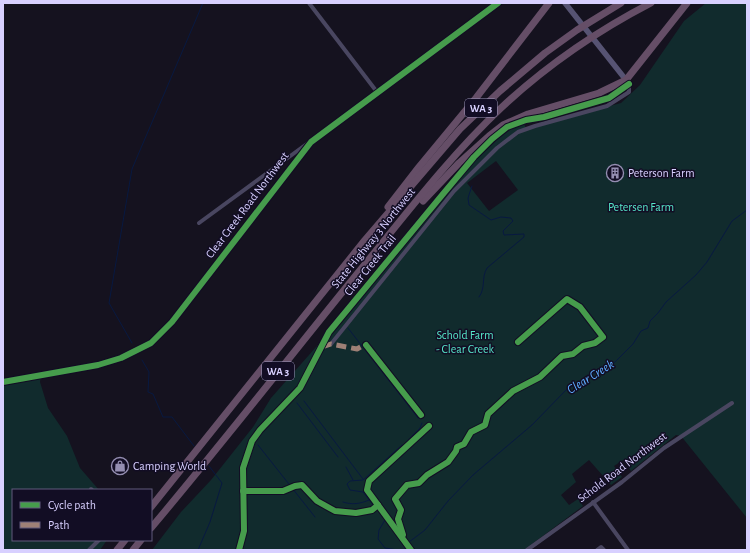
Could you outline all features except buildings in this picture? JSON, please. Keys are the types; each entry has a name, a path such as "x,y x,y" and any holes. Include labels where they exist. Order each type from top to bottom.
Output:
{"highway":[{"path":"365,240 400,190 476,98 548,3"},
{"name":"State Highway 3 Northwest","path":"152,506 365,240 441,150 486,103 556,45 621,3"},
{"name":"State Highway 3 Northwest","path":"152,527 449,162 501,109 553,65 578,46 651,3"},
{"path":"391,234 459,163 498,128 523,116 599,93 626,80 687,3"},
{"path":"117,550 124,541"},
{"path":"133,550 140,541"}],"main road":[{"name":"Clear Creek Road Northwest","path":"3,382 106,363 128,356 151,343 174,319 311,142 498,3"},
{"path":"565,3 626,80"}],"street":[{"path":"309,3 377,92"},
{"path":"331,344 454,191 493,151 518,132 612,103 628,92 630,86 626,80"},
{"path":"198,223 311,142"},
{"name":"Schold Road Northwest","path":"527,550 631,475 664,448 732,403"},
{"path":"593,502 628,550"},
{"path":"90,550 98,541"},
{"path":"597,550 601,547 604,550"}],"green space":[{"path":"706,3 747,3 747,518 681,436 676,435 631,471 623,460 614,466 622,477 611,485 589,460 572,474 576,482 561,495 569,505 578,499 583,506 524,550 152,550 181,512 211,480 253,427 271,398 324,338 320,349 474,162 511,129 524,124 526,128 621,103 640,85 684,21","holes":["496,161 518,190 489,211 467,183"]},
{"path":"41,375 40,382 48,408 67,436 80,468 98,489 12,489 12,541 106,541 100,550 3,550 3,382"}],"waterway":[{"path":"132,343 109,303 132,169 203,3"},
{"path":"472,186 468,198 469,205 491,220 501,217 511,218 513,221 503,231 504,235 524,234 524,237 487,268 479,297"},
{"name":"Clear Creek","path":"405,550 405,545 425,530 448,501 473,475 532,425 566,390 606,366 611,366 633,344 641,331 648,328 650,321 666,302 696,275 707,262 732,221 747,210"},
{"path":"348,328 418,418"},
{"path":"142,360 149,372 148,392 153,394 163,417 172,417 194,446"},
{"path":"304,401 363,479"},
{"path":"297,403 338,457"},
{"path":"406,442 420,428 422,423"},
{"path":"258,445 315,517"},
{"path":"374,506 363,492 350,490 347,484 350,481 363,480 402,445"},
{"path":"198,550 210,522 222,483 209,466"},
{"path":"346,467 353,480"},
{"path":"343,502 356,504 369,500"},
{"path":"376,508 391,528"},
{"path":"385,520 379,530 378,539 385,548 398,550"}],"marked path":[{"path":"322,347 331,344 357,349 364,345"}],"cycle path":[{"path":"3,382 98,365 121,358 151,343 172,322 311,142 498,3"},
{"name":"Clear Creek Trail","path":"239,550 244,531 243,468 252,441 260,430 300,388 329,332 443,194 474,157 492,139 507,127 526,120 544,117 609,98 629,84"},
{"path":"402,536 403,535 398,519 401,510 395,499 407,485 419,483 427,475 448,462 456,451 457,447 464,444 471,432 485,425 488,414 513,391 540,377 562,356 573,354 583,346 595,343 603,337 580,307 567,299 518,342"},
{"path":"366,345 421,415"},
{"path":"411,550 367,490 369,481 429,426"},
{"path":"243,491 283,491 302,485 317,501 335,511 356,513 372,510 378,505"}],"place":[{"name":"Peterson Farm","path":"615,173"},
{"name":"Camping World","path":"120,466"}],"park label":[{"name":"Petersen Farm","path":"641,207"},
{"name":"Schold Farm - Clear Creek","path":"465,342"}]}
